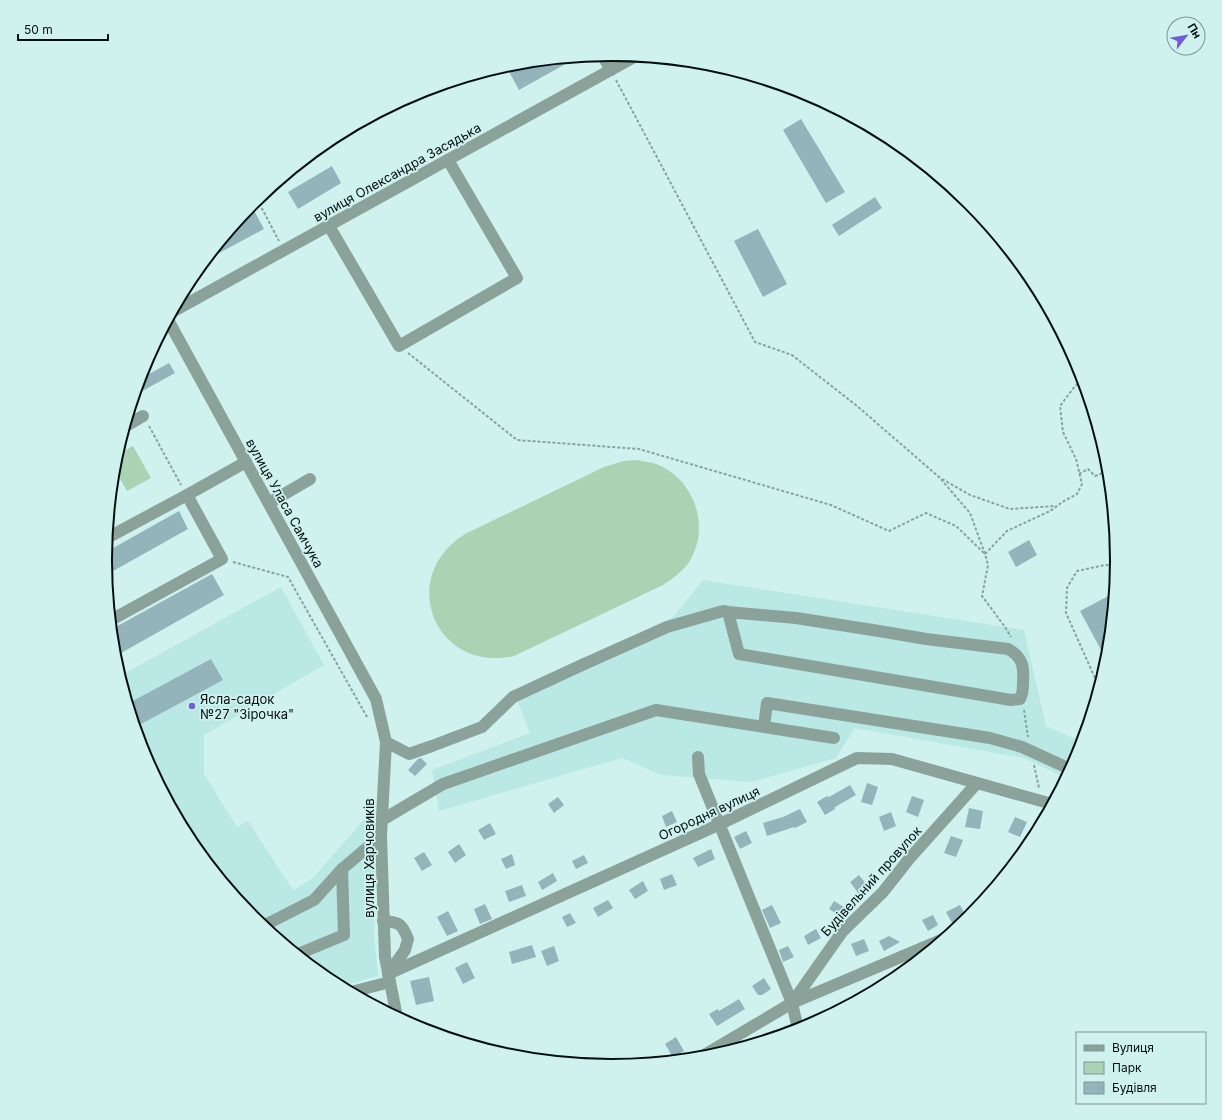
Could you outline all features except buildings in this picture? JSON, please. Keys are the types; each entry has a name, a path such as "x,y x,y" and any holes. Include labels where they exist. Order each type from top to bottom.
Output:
{"street":[{"path":"606,61 611,70"},
{"name":"вулиця Олександра Засядька","path":"181,307 626,61"},
{"path":"329,226 399,346 517,278 448,160"},
{"name":"вулиця Уласа Самчука","path":"171,325 376,699"},
{"path":"131,423 143,416"},
{"path":"113,535 246,462"},
{"path":"269,503 310,479"},
{"path":"115,618 222,559 187,495"},
{"path":"386,742 409,754 482,727 513,697 667,627 723,611 796,618 926,639 1008,649 1020,658 1024,670 1022,694 1020,699 1011,700 739,654 728,612"},
{"name":"вулиця Харчовиків","path":"376,699 386,742 381,836 384,957 396,1010"},
{"path":"764,727 767,703 990,738 1022,747 1065,767"},
{"path":"382,820 443,784 656,710 834,738"},
{"path":"698,757 698,774 792,1003 797,1023"},
{"name":"Огородня вулиця","path":"357,990 389,978 857,758 892,759 1047,803"},
{"name":"Будівельний провулок","path":"792,1003 842,932 883,892 909,859 978,783"},
{"path":"269,923 314,900 342,869 381,836"},
{"path":"302,952 344,935 342,869"},
{"path":"383,921 396,922 404,928 408,939 405,950 389,978"},
{"name":"Будівельний провулок","path":"718,1047 792,1003 914,957"}],"path":[{"path":"611,70 755,342 792,355 856,406 939,477 970,513 988,564 982,596 1006,627 1011,638"},
{"path":"260,205 284,251"},
{"path":"399,346 517,440 638,449 831,505 889,531 926,513 956,526 985,554"},
{"path":"985,554 1007,531 1050,511 1078,494 1082,484 1076,459 1063,432 1060,406 1078,384"},
{"path":"137,404 187,495"},
{"path":"1079,474 1088,469 1094,476 1102,473"},
{"path":"939,477 970,495 1010,509 1056,506"},
{"path":"222,559 288,577 367,717"},
{"path":"1095,679 1066,613 1067,588 1077,571 1105,565 1110,565"}],"shaded area":[{"path":"703,580 1024,630 1046,726 1076,740 1061,776 1024,758 855,728 836,758 751,782 661,775 622,758 439,811 432,770 530,733 515,695 673,617"},
{"path":"281,587 324,665 204,735 204,774 237,827 248,821 293,890 313,878 368,815 377,823 374,936 378,976 348,984 334,975 307,956 258,913 215,864 196,837 163,781 138,720 125,673"}],"green space":[{"path":"133,446 151,478 127,491 119,477 125,451"},
{"path":"635,460 656,464 670,471 681,481 690,494 696,507 699,522 698,537 694,552 682,571 663,585 514,656 486,658 463,651 446,637 434,618 429,596 432,574 444,552 465,534 604,467 624,461"}],"place":[{"name":"Ясла-садок №27 \"Зірочка\"","path":"192,706"}]}
